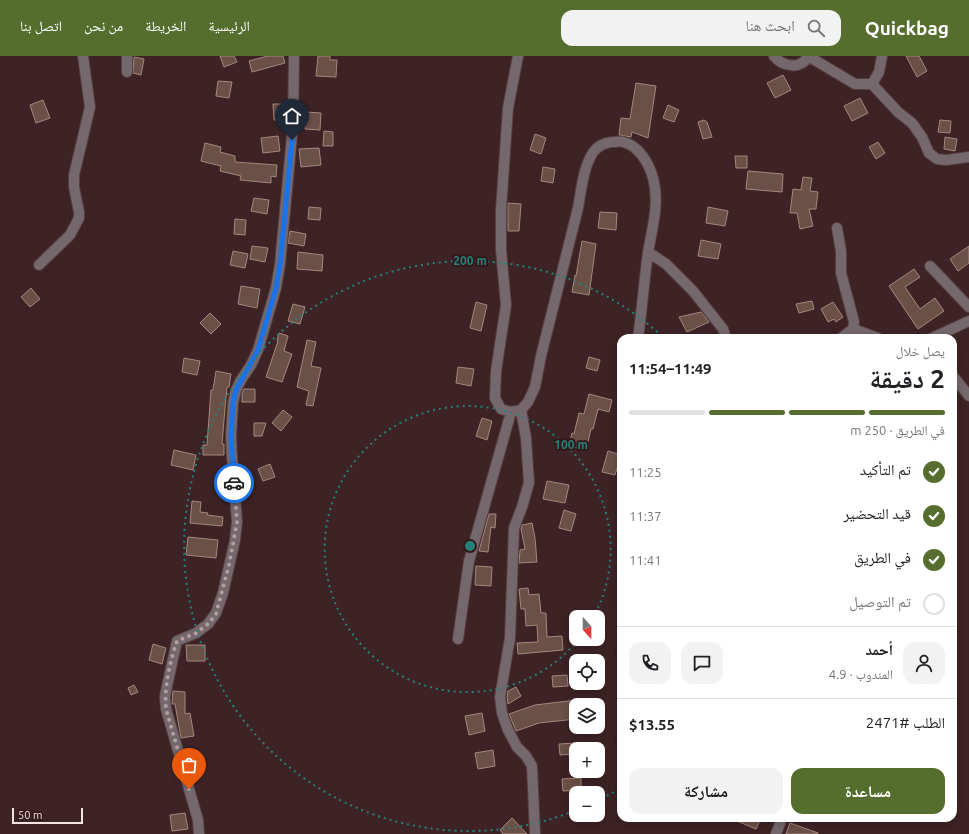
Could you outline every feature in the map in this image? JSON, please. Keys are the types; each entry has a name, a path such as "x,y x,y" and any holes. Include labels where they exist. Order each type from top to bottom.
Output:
{"street":[{"path":"39,265 70,235 79,218 74,187 74,175 90,107 83,56"},
{"path":"127,56 127,72"},
{"path":"199,834 198,820 166,709 165,697 177,641 196,633 208,624 216,614 223,592 235,540 237,522 231,436 233,403 236,390 258,350 276,288 280,264 293,125 294,56"},
{"path":"774,56 785,65 793,66 800,65 808,56 854,84 872,84 898,112 912,123 922,137 929,153 938,159 946,160 969,156"},
{"path":"872,84 879,72 882,56"},
{"path":"516,411 501,409 495,398 496,372 506,305 501,250 501,210 508,108 517,57"},
{"path":"458,639 469,561 516,411 528,402 535,387 541,356 578,208 582,184 588,164 596,149 607,142 623,142 636,149 648,163 653,178 656,197 654,226 648,252 638,334"},
{"path":"837,228 841,251 841,273 854,322 853,329 846,334"},
{"path":"648,252 666,264 693,291 724,334"},
{"path":"930,266 969,307"},
{"path":"941,334 969,321"},
{"path":"853,329 867,334"},
{"path":"957,381 969,396"},
{"path":"516,411 526,438 529,483 514,528 510,638 500,697 502,714 508,730 517,747 526,756 532,766 535,834"},
{"path":"776,834 780,822"}],"building":[{"path":"220,56 234,56 237,62 224,67"},
{"path":"268,56 283,56 285,63 252,72 249,61"},
{"path":"318,56 330,56 330,60 337,60 336,77 316,76"},
{"path":"906,56 919,56 927,71 917,77"},
{"path":"134,57 144,59 141,75 133,73"},
{"path":"783,75 791,90 775,98 767,83"},
{"path":"218,81 232,82 229,98 216,96"},
{"path":"636,83 656,86 648,138 632,132 631,137 619,135 621,118 630,119"},
{"path":"860,98 868,113 852,121 844,106"},
{"path":"43,100 50,118 36,123 30,105"},
{"path":"273,104 283,104 283,120 274,120"},
{"path":"668,105 679,110 674,122 663,118"},
{"path":"306,112 321,113 320,130 305,129"},
{"path":"704,120 707,122 712,137 703,139 698,122"},
{"path":"940,120 951,121 950,133 938,132"},
{"path":"324,131 333,132 333,146 323,146"},
{"path":"535,134 546,138 541,154 530,150"},
{"path":"278,136 280,151 263,153 261,138"},
{"path":"945,137 957,139 955,151 944,149"},
{"path":"878,142 885,153 876,159 869,147"},
{"path":"205,143 221,147 220,152 235,156 235,162 277,165 276,177 271,176 271,183 240,180 241,176 220,171 221,166 201,161"},
{"path":"319,148 321,165 301,167 299,149"},
{"path":"735,156 747,156 747,168 736,168"},
{"path":"543,167 555,169 553,183 541,181"},
{"path":"748,171 783,174 782,192 746,189"},
{"path":"803,177 812,178 810,191 818,192 816,209 809,209 813,226 800,229 797,213 790,213 793,189 801,190"},
{"path":"254,198 269,200 267,214 251,211"},
{"path":"508,203 521,204 519,231 508,231"},
{"path":"309,207 321,208 320,220 308,219"},
{"path":"708,207 728,211 725,226 706,223"},
{"path":"600,212 617,213 616,230 598,228"},
{"path":"235,219 246,220 245,235 234,234"},
{"path":"290,231 306,234 304,246 288,243"},
{"path":"701,240 721,244 718,259 698,256"},
{"path":"582,241 596,244 589,295 572,292"},
{"path":"252,246 268,248 265,262 250,259"},
{"path":"969,246 969,263 958,271 950,259"},
{"path":"233,251 248,254 245,268 230,265"},
{"path":"298,252 323,255 322,271 297,269"},
{"path":"914,269 920,277 905,287 920,309 935,298 944,311 918,329 889,286"},
{"path":"241,286 260,289 257,308 238,304"},
{"path":"31,288 40,299 30,307 21,297"},
{"path":"812,301 814,309 799,313 796,304"},
{"path":"476,302 487,305 481,331 470,328"},
{"path":"833,302 843,317 836,322 834,319 828,322 821,309"},
{"path":"293,304 305,307 300,324 288,321"},
{"path":"701,312 709,322 687,332 679,317"},
{"path":"210,313 221,324 211,334 200,323"},
{"path":"279,333 288,336 284,351 292,354 282,382 266,377 278,341"},
{"path":"307,340 316,342 311,366 321,368 313,406 306,405 309,391 297,387"},
{"path":"589,357 600,360 597,371 586,368"},
{"path":"184,358 200,361 197,375 182,372"},
{"path":"458,367 474,369 471,386 456,383"},
{"path":"216,371 231,374 229,387 227,387 225,408 222,444 224,444 224,455 203,455 203,445 207,445 211,390 213,390"},
{"path":"244,389 255,389 255,402 242,402 242,393"},
{"path":"589,394 612,400 609,412 598,409 586,450 569,446 572,433 574,434 579,413 584,414"},
{"path":"283,410 292,417 281,431 272,423"},
{"path":"482,418 492,421 487,440 476,436"},
{"path":"254,423 266,423 262,436 254,436"},
{"path":"174,450 196,455 193,470 171,465"},
{"path":"608,451 617,454 617,468 615,475 602,472"},
{"path":"270,464 275,477 263,481 258,469"},
{"path":"547,481 569,485 565,503 543,499"},
{"path":"192,501 201,502 200,512 208,513 207,515 223,517 222,526 190,523"},
{"path":"564,510 576,514 571,531 559,528"},
{"path":"489,514 496,514 495,528 491,527 488,552 479,551"},
{"path":"532,523 537,562 519,563 520,550 525,549 521,529 522,525"},
{"path":"188,537 218,540 216,558 186,555"},
{"path":"476,566 492,567 491,586 475,585"},
{"path":"528,588 529,595 539,594 541,613 546,613 547,637 562,636 563,650 518,654 517,643 538,642 537,625 526,626 525,609 521,609 519,589"},
{"path":"153,644 166,648 162,664 149,660"},
{"path":"186,645 205,645 205,661 187,661"},
{"path":"567,675 568,686 553,687 552,676"},
{"path":"134,685 138,692 131,695 128,688"},
{"path":"516,687 521,696 508,704 508,691"},
{"path":"173,691 185,692 185,714 190,713 194,736 181,738 175,704 172,704"},
{"path":"569,701 569,720 539,723 516,731 509,714 535,705"},
{"path":"482,713 485,731 469,735 465,716"},
{"path":"569,743 569,754 560,755 559,744"},
{"path":"493,750 495,766 478,769 475,753"},
{"path":"581,778 581,786 569,786 569,791 563,791 562,779"},
{"path":"185,813 188,829 172,831 170,815"},
{"path":"512,818 527,834 503,834 500,830"},
{"path":"739,822 759,822 756,829"},
{"path":"790,823 818,833 818,834 786,834"}],"way so far":[{"path":"189,789 166,709 165,697 174,649 177,641 196,633 208,624 216,614 223,592 235,540 237,522 234,483"}],"route":[{"path":"234,483 231,436 233,403 236,390 258,350 276,288 280,264 284,210 292,140"}]}
